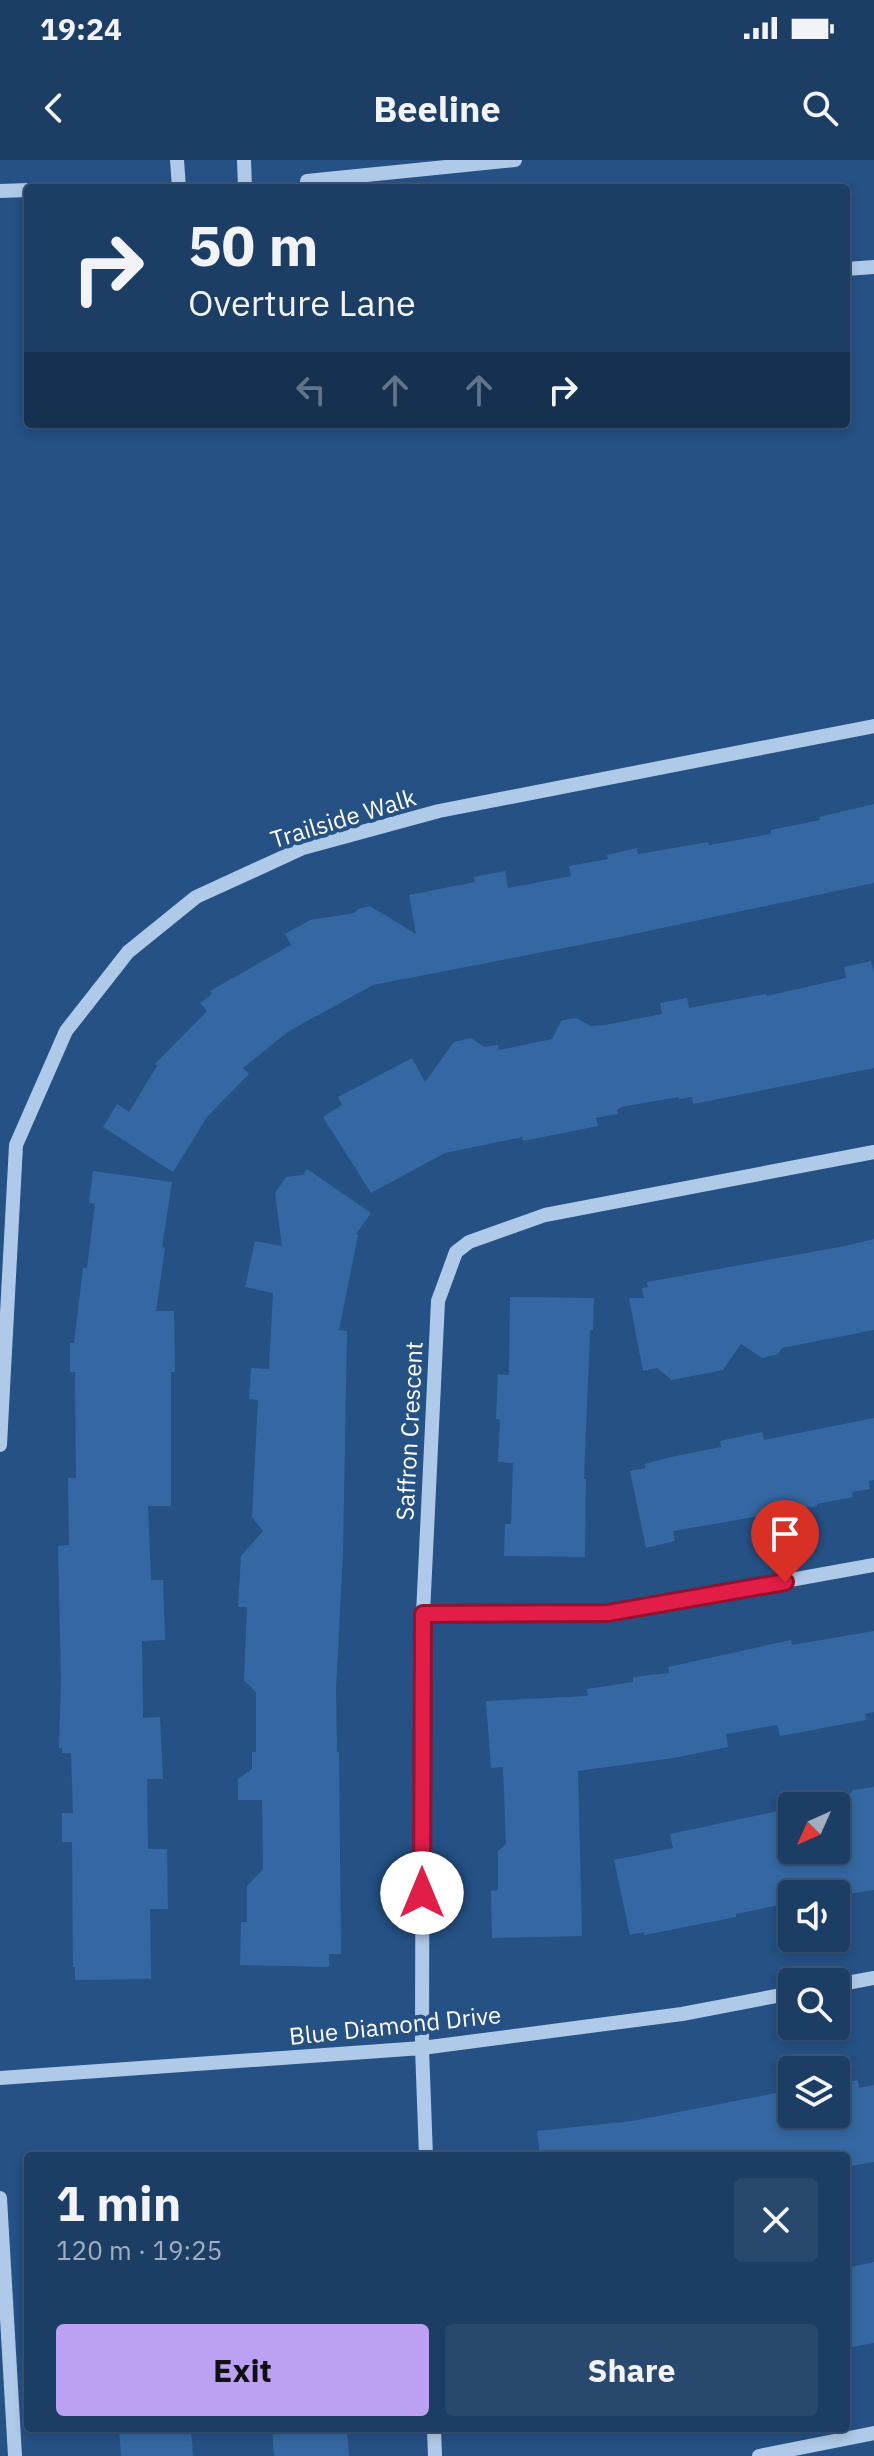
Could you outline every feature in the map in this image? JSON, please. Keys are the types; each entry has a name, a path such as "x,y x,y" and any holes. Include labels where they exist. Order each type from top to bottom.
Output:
{"street":[{"path":"177,160 179,184"},
{"path":"244,160 245,184"},
{"path":"307,184 307,181 515,160"},
{"path":"0,191 24,190"},
{"path":"850,269 874,267"},
{"name":"Trailside Walk","path":"0,1445 16,1145 66,1031 128,952 196,897 303,848 439,811 874,726"},
{"name":"Saffron Crescent","path":"426,2152 422,2048 423,1614 438,1301 456,1252 469,1242 545,1215 874,1152"},
{"path":"423,1614 608,1613 874,1565"},
{"path":"850,1982 874,1978"},
{"name":"Blue Diamond Drive","path":"0,2078 422,2048 682,2014 778,1996"},
{"path":"0,2198 15,2456"},
{"path":"434,2432 435,2456"},
{"path":"759,2456 874,2433"}],"building":[{"path":"874,804 874,883 373,985 289,1031 243,1068 249,1074 207,1117 173,1172 103,1127 117,1104 129,1112 157,1066 155,1064 207,1011 200,1003 212,994 210,991 291,945 285,934 310,920 355,913 370,906 416,934 409,895 475,882 474,877 505,871 508,888 571,876 569,866 608,859 607,855 637,848 638,854 771,834 771,830"},
{"path":"871,961 874,973 874,1068 693,1104 692,1097 679,1097 621,1107 617,1110 618,1114 596,1118 598,1126 445,1153 371,1193 323,1117 342,1105 338,1097 412,1058 425,1082 454,1042 471,1038 484,1047 498,1045 499,1050 552,1039 561,1021 576,1018 591,1026 605,1025 662,1014 660,1003 687,998 689,1008 767,996 846,978 844,967"},
{"path":"307,1169 371,1213 356,1234 339,1330 347,1331 343,1552 336,1689 341,1954 329,1954 329,1967 240,1965 241,1922 247,1922 247,1886 263,1869 262,1800 238,1800 238,1779 252,1769 252,1752 256,1752 256,1692 244,1680 247,1607 238,1607 241,1556 263,1531 252,1517 258,1400 249,1399 251,1368 269,1369 273,1293 245,1287 255,1241 282,1246 275,1193 286,1177 303,1175"},
{"path":"93,1171 172,1182 156,1311 174,1311 171,1506 148,1506 151,1580 163,1580 165,1640 142,1641 143,1718 160,1717 163,1779 147,1779 148,1849 167,1849 168,1909 150,1909 151,1979 75,1980 72,1842 62,1842 62,1813 73,1813 71,1753 62,1753 62,1748 59,1748 58,1546 69,1545 68,1478 76,1478 75,1372 70,1372 70,1343 74,1343 83,1268 87,1268 95,1204 89,1203"},
{"path":"874,1239 874,1330 782,1348 778,1354 762,1358 741,1344 723,1370 672,1380 657,1368 643,1371 629,1298 644,1298 642,1288 648,1287 647,1282"},
{"path":"510,1297 594,1298 584,1479 585,1557 504,1556 505,1524 511,1524 513,1463 498,1462 500,1420 496,1419 498,1374 509,1375"},
{"path":"874,1418 874,1480 869,1481 870,1489 852,1492 853,1497 817,1506 673,1531 675,1541 646,1548 630,1471 671,1457 721,1447 720,1441 762,1432 764,1440"},
{"path":"874,1631 874,1712 865,1714 866,1720 780,1736 777,1725 726,1734 728,1747 578,1771 582,1936 492,1938 491,1891 498,1890 498,1851 506,1844 503,1767 491,1768 486,1701 588,1696 587,1689 633,1682 633,1677 669,1673 668,1667 791,1640 792,1645"},
{"path":"874,1787 874,1890 850,1894 850,1880 778,1880 778,1905 736,1914 736,1917 630,1935 614,1860 673,1848 670,1834 778,1811 778,1864 850,1864 850,1794 853,1790"},
{"path":"858,2080 859,2088 874,2085 874,2162 850,2166 850,2152 540,2152 537,2131 632,2121 778,2093 778,2128 850,2128 850,2081"},
{"path":"874,2262 874,2343 850,2347 850,2267"},
{"path":"119,2432 191,2432 193,2456 121,2456"},
{"path":"272,2432 347,2432 349,2456 274,2456"}],"route":[{"path":"422,1893 423,1614 608,1613 785,1582"}]}
